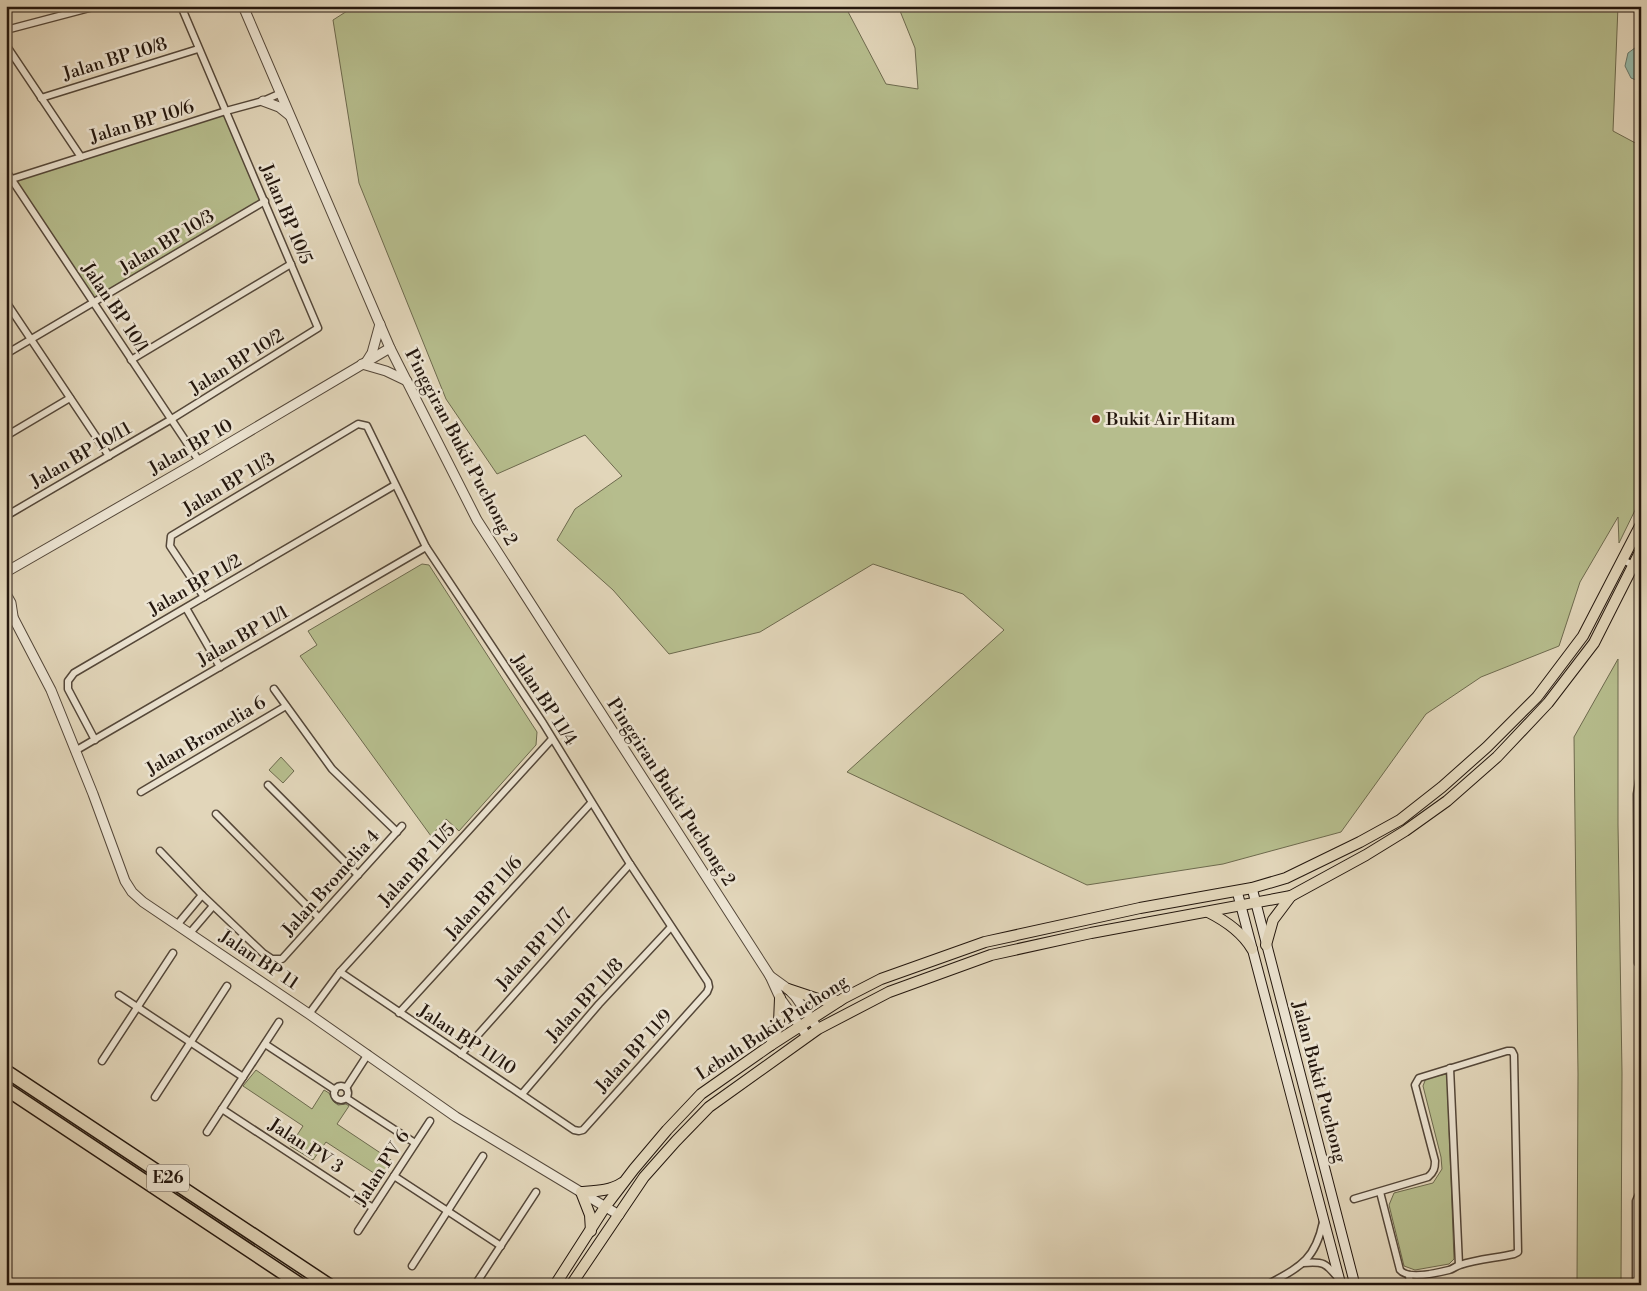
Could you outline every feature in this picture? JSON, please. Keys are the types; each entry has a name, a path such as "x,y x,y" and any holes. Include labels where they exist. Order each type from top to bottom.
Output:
{"highway":[{"name":"E26","path":"6,1071 329,1285"},
{"name":"E26","path":"6,1089 301,1285"}],"main road":[{"path":"1252,888 1286,878 1351,847 1400,820 1442,787 1487,747 1537,697 1584,636 1641,524"},
{"path":"1256,903 1291,896 1366,856 1447,801 1490,763 1548,703 1594,643 1637,567 1641,550"},
{"path":"1400,820 1406,830"},
{"name":"Lebuh Bukit Puchong","path":"555,1285 592,1231 605,1207 667,1130 701,1094 811,1018 839,1001 881,979 985,942 1131,910 1252,888"},
{"path":"1266,945 1273,920 1291,896"},
{"name":"Lebuh Bukit Puchong","path":"571,1285 644,1176 709,1106 818,1029 889,992 991,956 1091,933 1256,903"},
{"path":"1208,912 1239,932 1252,949"},
{"path":"788,989 821,1000 839,1001"},
{"path":"771,1045 779,1023 780,998"},
{"path":"592,1231 590,1216 581,1192 607,1190 625,1182"}],"street":[{"path":"6,30 97,6"},
{"name":"Jalan BP 10/5","path":"181,6 198,50 265,201 318,328"},
{"name":"Pinggiran Bukit Puchong 2","path":"243,6 390,348 477,520 770,976 780,998 807,1036"},
{"path":"6,45 80,157"},
{"name":"Jalan BP 10/8","path":"41,98 198,50"},
{"name":"Jalan BP 10/6","path":"12,179 226,111 263,102 281,93"},
{"path":"263,102 279,107 291,116"},
{"name":"Jalan BP 10/1","path":"6,171 199,461"},
{"name":"Jalan BP 10/3","path":"6,354 265,201"},
{"path":"131,360 291,264"},
{"path":"6,302 109,456"},
{"path":"380,324 372,353 365,363 407,381"},
{"name":"Jalan BP 10/2","path":"170,420 318,328"},
{"name":"Jalan BP 10","path":"6,572 390,348"},
{"path":"6,436 70,398"},
{"name":"Jalan BP 10/11","path":"6,516 170,420"},
{"name":"Jalan BP 11/3","path":"204,597 170,546 171,536 358,424 363,424"},
{"name":"Jalan BP 11/4","path":"363,424 367,426 426,547 552,738 591,803 708,982 709,987"},
{"name":"Jalan BP 11/2","path":"94,740 68,689 68,681 74,673 395,486"},
{"name":"Jalan BP 11/1","path":"75,751 426,547"},
{"path":"1623,560 1637,567"},
{"name":"Jalan BP 11","path":"6,594 11,603 14,619"},
{"name":"Jalan BP 11","path":"6,608 14,619 50,690 125,881 142,902 368,1054 456,1117 619,1215"},
{"path":"186,608 220,666"},
{"path":"274,689 332,769 397,832"},
{"name":"Jalan Bromelia 6","path":"141,792 286,706"},
{"name":"Jalan BP 11/5","path":"309,1014 340,972 552,738"},
{"path":"1638,963 1637,794 1641,770"},
{"path":"268,785 358,876"},
{"name":"Jalan BP 11/6","path":"399,1013 591,803"},
{"path":"216,814 319,918"},
{"name":"Jalan Bromelia 4","path":"213,906 272,960 282,959 402,826"},
{"path":"160,851 213,906 190,933"},
{"name":"Jalan BP 11/7","path":"461,1054 630,864"},
{"name":"Jalan Bukit Puchong","path":"1252,888 1355,1283"},
{"name":"Jalan Bukit Puchong","path":"1238,891 1340,1282"},
{"path":"177,925 202,895"},
{"name":"Jalan BP 11/8","path":"522,1094 599,1004 671,927"},
{"path":"102,1061 173,953"},
{"name":"Jalan BP 11/10","path":"340,972 574,1130 579,1131"},
{"name":"Pinggiran Bukit Puchong 2","path":"770,976 788,989 818,1029"},
{"path":"155,1097 227,986"},
{"name":"Jalan BP 11/9","path":"579,1131 583,1130 707,992 709,987"},
{"path":"120,995 243,1077"},
{"path":"207,1132 279,1022"},
{"path":"265,1044 335,1090"},
{"path":"1354,1199 1428,1177 1433,1173 1435,1161 1415,1085 1418,1078 1512,1051 1514,1054 1518,1252 1459,1265 1451,1269 1409,1275 1404,1274 1400,1270 1380,1192"},
{"path":"346,1098 348,1092 346,1088 368,1054"},
{"path":"1450,1068 1459,1265"},
{"path":"346,1088 340,1086 335,1090 336,1098 342,1100 346,1098 415,1144"},
{"path":"1292,1100 1306,1096"},
{"name":"Jalan PV 3","path":"222,1109 373,1208"},
{"name":"Jalan PV 6","path":"358,1230 430,1121"},
{"path":"412,1266 483,1156"},
{"path":"394,1176 501,1246"},
{"path":"1636,1285 1636,1202 1641,1190"},
{"path":"475,1285 536,1192"},
{"path":"1267,1285 1303,1263 1313,1252 1319,1240 1324,1219"},
{"path":"1303,1263 1323,1263 1329,1266 1340,1282"},
{"path":"1409,1275 1410,1285"}],"shaded area":[{"path":"355,6 845,6 886,84 918,89 915,48 898,6 1618,6 1613,131 1641,146 1641,498 1619,543 1618,517 1580,582 1559,646 1481,677 1426,714 1341,832 1223,864 1087,885 847,772 1004,630 963,594 873,564 760,632 669,654 613,590 557,540 575,509 622,476 585,435 497,474 446,399 359,183 333,20"},
{"path":"1641,45 1641,82 1631,78 1625,66 1628,53"},
{"path":"226,111 265,201 94,303 12,179"},
{"path":"422,564 429,565 537,732 536,745 459,831 446,819 431,836 300,656 317,645 308,631"},
{"path":"1618,659 1618,825 1622,1073 1621,1285 1577,1285 1578,1074 1574,737"},
{"path":"281,757 294,771 283,783 269,770"},
{"path":"256,1070 312,1109 324,1090 329,1093 338,1105 346,1104 349,1106 337,1124 394,1162 383,1179 326,1142 313,1160 290,1146 303,1126 243,1086"},
{"path":"1447,1074 1454,1259 1449,1264 1415,1270 1404,1266 1389,1205 1394,1193 1433,1183 1442,1169 1441,1157 1423,1086 1426,1078"}],"place":[{"name":"Bukit Air Hitam","path":"1096,419"}]}
